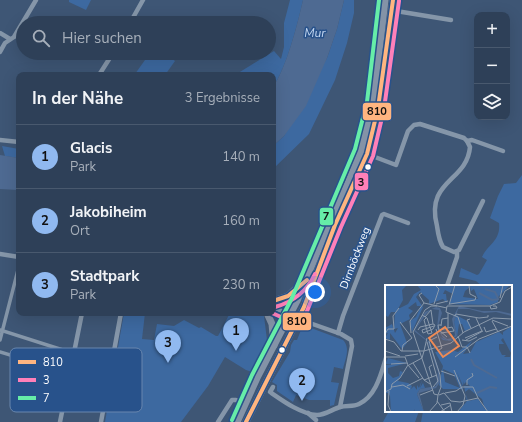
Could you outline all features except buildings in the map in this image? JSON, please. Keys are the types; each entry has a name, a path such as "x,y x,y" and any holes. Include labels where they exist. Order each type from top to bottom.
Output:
{"main road":[{"path":"246,422 298,318 335,225 367,154 378,108 388,9 385,0"},
{"path":"237,422 307,280 325,233 361,151 373,103 388,9 393,0"},
{"path":"276,300 288,296 307,280"},
{"path":"268,316 272,324 274,345"}],"street":[{"path":"26,16 36,0"},
{"path":"134,16 143,0"},
{"path":"388,9 451,20"},
{"path":"0,33 10,39"},
{"path":"0,52 5,43 14,37 16,34"},
{"path":"101,72 109,60"},
{"path":"367,154 396,165 408,131 414,125 420,124 464,138 467,141 470,147 468,157 461,168 440,191 435,203 434,214 441,246 452,252 457,252"},
{"path":"0,140 16,142"},
{"path":"467,141 472,140 503,151"},
{"path":"447,285 457,257 457,252 464,241 483,201"},
{"name":"Dirnböckweg","path":"338,333 343,316 382,215 384,214 408,223"},
{"path":"0,254 16,257"},
{"path":"0,340 16,277"},
{"path":"276,308 338,333 349,339 352,343 340,407"},
{"path":"75,348 81,316"},
{"path":"115,348 120,316"},
{"path":"2,329 57,348"},
{"path":"0,352 10,355"},
{"path":"273,387 270,392 289,404 318,415 330,412 340,407 358,404 368,397 379,379 385,361"},
{"path":"218,422 232,400 236,400"},
{"path":"305,411 316,420"},
{"path":"60,422 62,412"},
{"path":"101,422 103,412"}],"shaded area":[{"path":"69,0 91,0 86,10 69,2"},
{"path":"290,0 303,0 287,58 276,82 276,72 240,72 259,60 276,60 276,53 281,59 284,47 284,23"},
{"path":"344,0 354,0 354,13 347,43 335,80 309,134 276,166 276,143 284,136 327,58 337,29"},
{"path":"145,60 175,61 167,72 136,72"},
{"path":"2,146 16,148 16,158 5,156"},
{"path":"522,175 522,422 421,422 423,412 512,412 512,285 481,285 476,281 459,277 461,268 477,275 479,274 487,260 482,257 498,234 499,223 490,218 498,196 504,184 516,183"},
{"path":"123,316 145,316 142,339 154,340 157,324 174,326 184,320 218,336 228,316 264,316 267,340 252,372 225,357 208,386 181,422 105,422 107,412 142,412 142,348 118,348"},
{"path":"303,325 343,340 347,347 347,354 343,369 334,367 331,382 339,383 334,405 330,406 330,400 309,400 296,395 293,402 277,391 277,385 272,382 290,352 291,345 294,340 297,340"},
{"path":"388,412 419,412 415,422 383,422"}],"water":[{"name":"Mur","path":"303,0 344,0 337,29 327,58 306,106 284,136 276,143 276,82 287,58"},
{"path":"0,155 16,158 16,190 0,189"}],"transit line":[{"name":"7","path":"232,420 252,375 292,298 355,149 367,102 379,0"},
{"name":"810","path":"246,422 304,307 335,225 367,154 378,108 393,0"},
{"name":"3","path":"276,315 297,324 300,324 303,321 341,227 373,156 384,109 399,1"},
{"name":"3","path":"276,307 288,302 304,291 315,274"},
{"name":"810","path":"276,300 288,296 307,280"}],"place":[{"name":"Glacis","path":"236,351"},
{"name":"Stadtpark","path":"168,363"},
{"name":"Jakobiheim","path":"302,401"}]}
